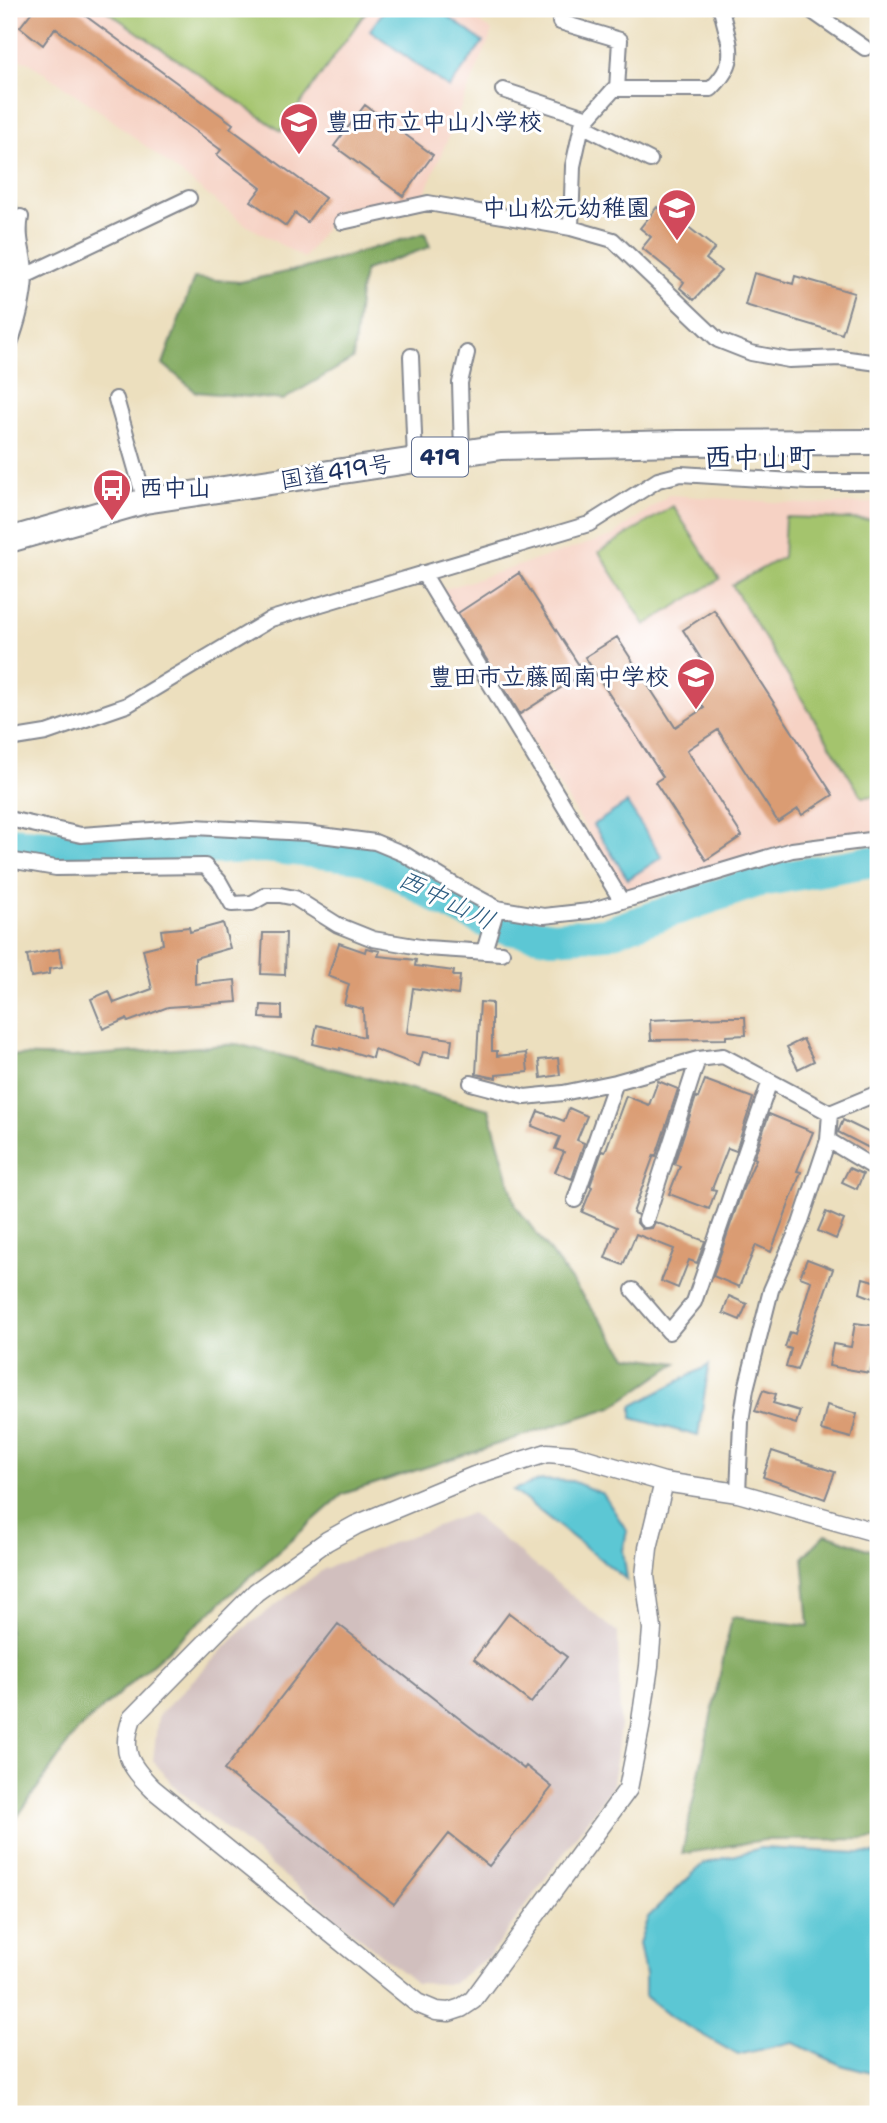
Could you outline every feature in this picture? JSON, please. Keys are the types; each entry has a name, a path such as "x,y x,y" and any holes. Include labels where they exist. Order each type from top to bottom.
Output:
{"highway":[{"name":"国道419号","path":"9,540 145,502 501,447 878,442"}],"street":[{"path":"571,228 573,166 585,121 614,89 711,89 724,76 732,58 721,9"},
{"path":"809,9 865,48"},
{"path":"560,22 620,40 617,89"},
{"path":"503,90 585,121 650,160"},
{"path":"25,276 189,198"},
{"path":"342,222 428,202 571,228 613,240 718,340 751,353 789,360 841,358 878,363"},
{"path":"9,346 17,324 25,276 17,232 21,217"},
{"path":"462,453 460,383 467,352"},
{"path":"411,356 415,460"},
{"path":"116,399 145,502"},
{"path":"9,739 46,733 127,705 271,619 589,524 658,480 670,476 681,474 808,482 878,482"},
{"path":"423,573 621,900"},
{"path":"9,819 81,835 194,827 306,833 376,842 404,854 496,911 544,916 589,911 792,850 878,839"},
{"path":"9,860 56,868 205,866 219,881 232,904 252,903 266,895 280,895 295,898 338,925 373,939 426,948 485,947 502,953"},
{"path":"485,947 496,911"},
{"path":"471,1083 525,1097 563,1093 616,1082 698,1059 723,1056 830,1113"},
{"path":"646,1220 698,1059"},
{"path":"632,1290 669,1332 694,1302 770,1081"},
{"path":"575,1200 616,1082"},
{"path":"830,1113 878,1093"},
{"path":"738,1493 741,1422 746,1389 771,1290 800,1224 828,1140 830,1113"},
{"path":"828,1140 878,1170"},
{"path":"664,1482 648,1548 645,1576 652,1629 649,1666 628,1789 507,1956 473,2000 461,2008 449,2012 436,2011 418,2003 163,1797 135,1770 126,1747 132,1718 256,1592 327,1541 356,1525 474,1476 547,1453 573,1455 664,1482 738,1493 878,1533"}],"shaded area":[{"name":"豊田市立中山小学校","path":"9,9 459,9 493,31 422,200 339,209 304,258 246,225 103,113 28,62 9,57"},
{"name":"豊田市立藤岡南中学校","path":"669,495 804,504 878,503 878,832 861,832 791,844 715,869 624,891 439,591 612,536"},
{"path":"471,1513 618,1633 620,1725 613,1785 490,1955 452,1984 416,1983 177,1789 153,1761 158,1716 242,1630 324,1569"}],"green space":[{"path":"104,9 368,9 281,131"},
{"path":"9,194 27,229 14,291 14,366 9,367"},
{"path":"425,233 430,247 365,270 353,359 283,400 196,392 163,364 194,278 240,282 309,267"},
{"path":"673,506 720,579 645,625 599,552"},
{"path":"785,517 878,520 878,796 862,797 732,585 783,557"},
{"path":"237,1044 489,1109 516,1206 627,1356 677,1363 612,1407 343,1494 76,1732 9,1829 9,1055 73,1057"},
{"path":"826,1534 878,1553 878,1839 764,1840 682,1854 732,1617 809,1626 803,1557"}],"water":[{"path":"385,9 438,9 483,42 449,88 370,30"},
{"path":"627,803 662,857 628,879 593,825"},
{"path":"709,1365 698,1436 632,1418 632,1406"},
{"path":"542,1480 572,1481 603,1494 627,1531 623,1550 627,1580 513,1490"},
{"path":"761,1848 878,1854 878,2075 841,2065 792,2042 738,2055 671,2017 645,1996 645,1974 639,1943 648,1917 703,1864"}],"building":[{"path":"34,9 76,9 233,124 230,128 325,198 307,222 295,213 286,226 251,201 261,188 217,155 221,150 55,28 43,45 20,27"},
{"path":"365,105 433,155 403,196 334,146"},
{"name":"中山松元幼稚園","path":"657,207 665,214 668,211 715,248 706,259 721,271 694,300 680,288 684,282 642,248 651,237 640,228"},
{"path":"754,273 793,284 795,276 854,293 842,334 745,305"},
{"path":"519,573 584,673 520,714 458,613"},
{"path":"714,610 833,795 802,815 798,809 778,822 718,730 687,750 742,836 706,860 655,782 663,777 585,657 617,637 675,727 704,708 683,675 703,662 683,630"},
{"path":"223,923 230,948 195,958 195,984 235,980 237,1002 168,1007 103,1029 91,999 109,991 114,1003 152,989 143,949 163,944 161,930 189,927 190,932"},
{"path":"263,933 286,933 285,975 261,974"},
{"path":"339,943 365,952 366,948 380,951 378,956 416,960 415,966 454,971 453,976 460,976 458,995 413,988 407,1033 452,1039 450,1056 423,1052 419,1066 374,1049 372,1058 340,1048 313,1044 317,1025 364,1037 363,1009 344,1004 349,984 328,976"},
{"path":"59,949 62,967 49,969 49,974 31,977 27,955"},
{"path":"480,1002 492,1003 492,1051 497,1051 497,1056 526,1053 528,1072 496,1075 496,1078 476,1074"},
{"path":"261,1005 282,1006 282,1019 260,1018"},
{"path":"745,1017 746,1035 726,1036 726,1039 651,1040 650,1020"},
{"path":"803,1039 814,1061 798,1069 787,1047"},
{"path":"558,1058 560,1075 541,1078 539,1060"},
{"path":"705,1080 753,1098 736,1151 728,1148 712,1189 716,1190 709,1209 669,1194 680,1166 674,1164 696,1097 698,1098"},
{"path":"658,1081 678,1089 656,1156 654,1155 633,1213 638,1215 637,1223 642,1229 652,1228 655,1222 705,1241 697,1263 689,1260 678,1288 661,1281 674,1249 636,1234 623,1265 605,1258 617,1227 582,1212 602,1151 605,1152 626,1096 649,1105"},
{"path":"569,1108 587,1116 577,1140 584,1143 572,1179 555,1172 564,1152 555,1149 560,1137 532,1126 538,1111 564,1121"},
{"path":"769,1114 813,1132 797,1171 801,1172 771,1252 756,1245 739,1287 713,1276 742,1191 756,1159 754,1158"},
{"path":"843,1120 878,1137 873,1150 838,1132"},
{"path":"849,1168 863,1174 857,1189 842,1182"},
{"path":"826,1212 844,1220 836,1239 818,1231"},
{"path":"807,1259 833,1269 797,1370 786,1367 791,1349 785,1347 790,1332 795,1334 811,1281 800,1277"},
{"path":"863,1278 878,1282 878,1300 860,1293"},
{"path":"729,1296 747,1304 740,1320 723,1313"},
{"path":"855,1323 878,1326 870,1373 829,1366 833,1344 851,1347"},
{"path":"763,1390 776,1394 773,1403 800,1411 796,1424 755,1411"},
{"path":"827,1405 857,1414 851,1438 821,1430"},
{"path":"772,1451 835,1472 825,1499 763,1477"},
{"path":"509,1613 567,1657 531,1703 474,1659"},
{"path":"338,1624 524,1769 526,1766 552,1787 489,1866 449,1834 394,1904 224,1770"}],"waterway":[{"name":"西中山川","path":"9,842 128,851 265,847 361,857 399,874 440,899 494,926 552,937 607,933 756,882 867,862 878,863"}],"place":[{"name":"豊田市立中山小学校","path":"299,156"},
{"name":"中山松元幼稚園","path":"677,242"},
{"name":"西中山","path":"112,522"},
{"name":"豊田市立藤岡南中学校","path":"696,711"}],"district":[{"name":"西中山町","path":"760,457"}]}
